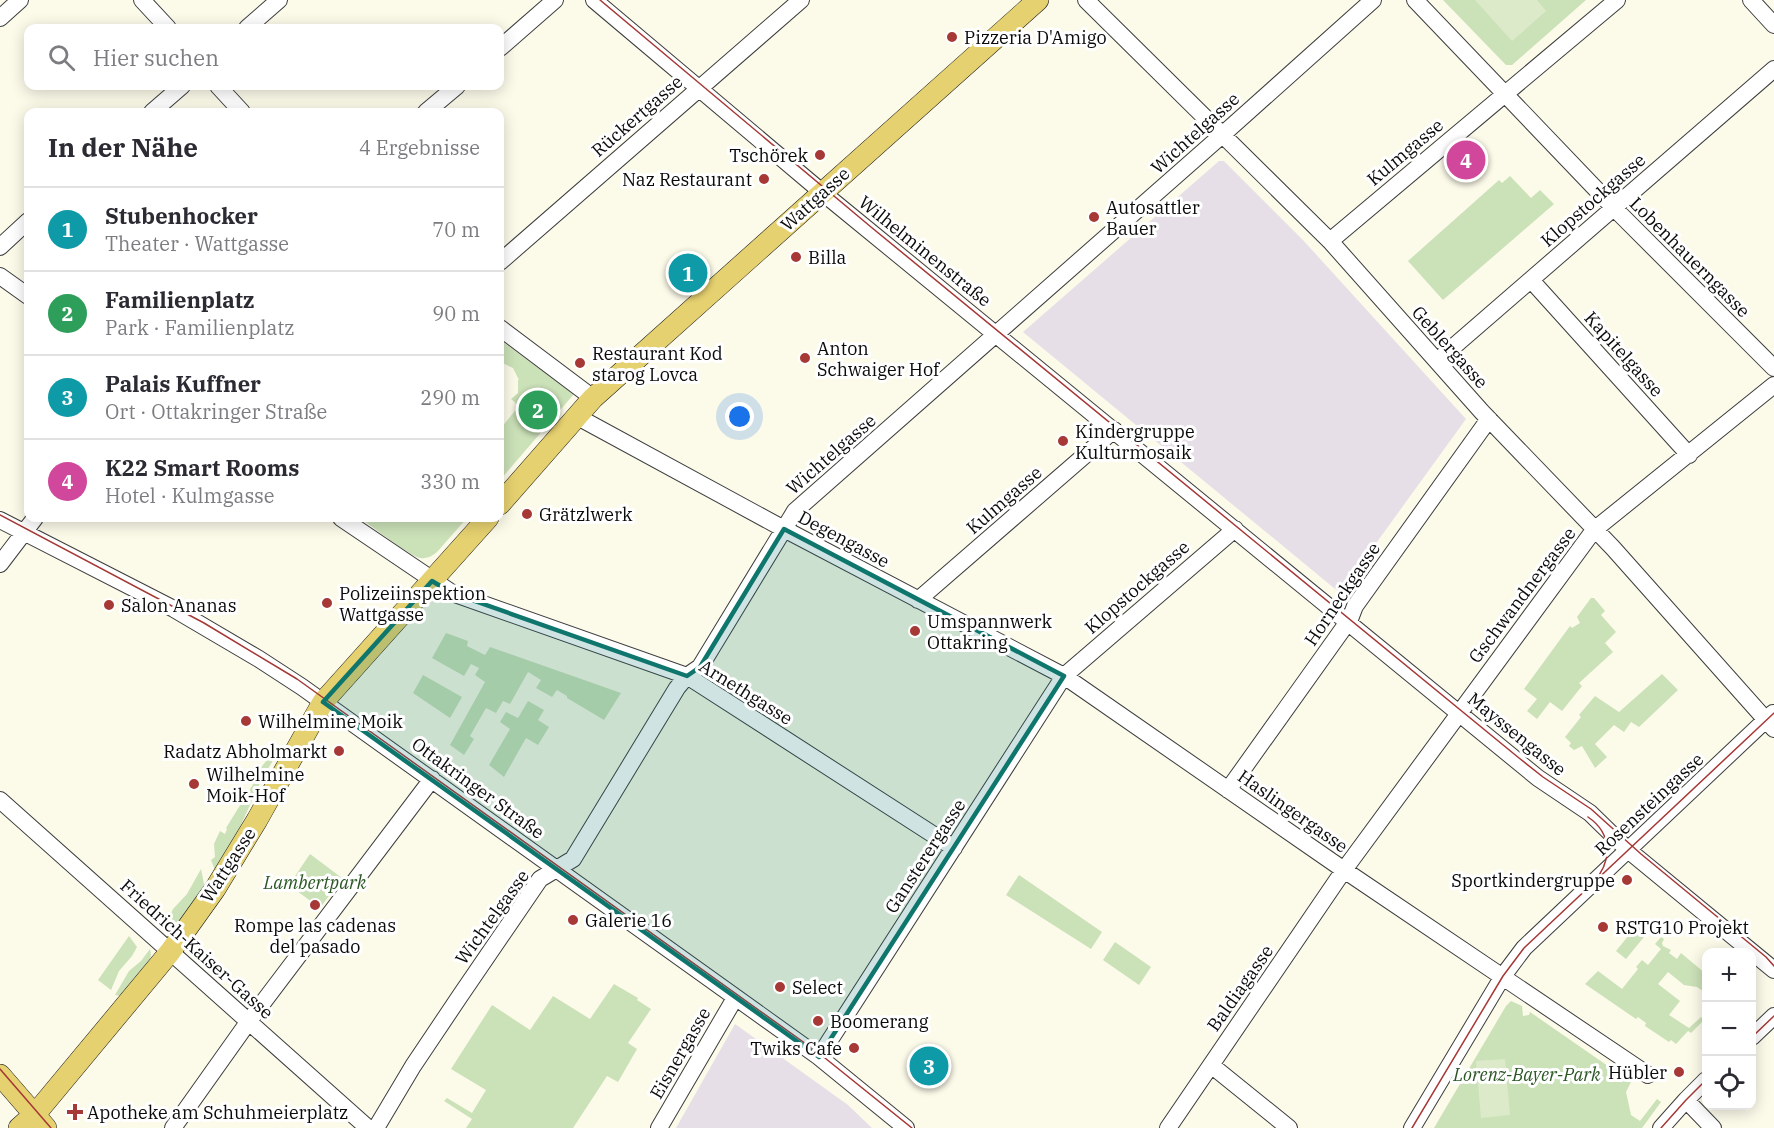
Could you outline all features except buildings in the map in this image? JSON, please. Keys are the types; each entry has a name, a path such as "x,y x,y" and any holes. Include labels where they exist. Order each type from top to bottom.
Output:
{"main road":[{"name":"Wattgasse","path":"504,499 593,398 1038,0"},
{"name":"Wattgasse","path":"33,1124 170,952 214,889 257,820 323,702 484,522"},
{"path":"0,1075 33,1124"}],"street":[{"path":"0,18 20,0"},
{"path":"142,0 164,24"},
{"path":"252,24 279,0"},
{"path":"504,45 555,0"},
{"name":"Wilhelminenstraße","path":"594,0 823,193 1235,529"},
{"name":"Rückertgasse","path":"504,259 801,0"},
{"name":"Geblergasse","path":"1086,0 1330,242 1489,419 1613,548 1771,721"},
{"name":"Wichtelgasse","path":"376,1128 459,996 540,879 573,859 677,688 687,676 700,667 795,511 1373,0"},
{"name":"Lobenhauerngasse","path":"1415,0 1774,369"},
{"name":"Kulmgasse","path":"1330,242 1617,0"},
{"path":"1751,0 1774,25"},
{"name":"Klopstockgasse","path":"1437,361 1774,69"},
{"path":"157,108 177,90"},
{"path":"222,90 238,108"},
{"path":"431,108 452,90"},
{"path":"0,247 24,225"},
{"path":"0,276 24,293"},
{"name":"Kapitelgasse","path":"1531,280 1689,455"},
{"path":"504,331 593,398"},
{"name":"Gschwandnergasse","path":"1344,870 1594,530 1774,385"},
{"name":"Degengasse","path":"576,416 784,530 1064,675"},
{"name":"Horneckgasse","path":"1228,790 1348,622 1355,606 1489,419"},
{"name":"Kulmgasse","path":"918,600 1114,430"},
{"name":"Ottakringer Straße","path":"0,520 174,609 259,659 432,779 819,1057 906,1128"},
{"path":"0,564 32,522"},
{"name":"Arnethgasse","path":"347,522 452,593 687,676 954,848"},
{"name":"Klopstockgasse","path":"1064,675 1235,529"},
{"name":"Mayssengasse","path":"1235,529 1538,778 1590,813 1628,850 1774,970"},
{"name":"Haslingergasse","path":"1064,675 1344,870 1648,1075"},
{"name":"Gansterergasse","path":"819,1057 1064,675"},
{"name":"Rosensteingasse","path":"1412,1128 1503,976 1524,948 1771,721"},
{"path":"173,1128 249,1021 432,779"},
{"name":"Friedrich-Kaiser-Gasse","path":"0,800 368,1128"},
{"name":"Baldiagasse","path":"1168,1128 1344,870"},
{"name":"Eisnergasse","path":"659,1128 735,998"},
{"path":"1756,1033 1774,1016"},
{"path":"1211,1065 1289,1128"},
{"path":"1661,1128 1702,1085"},
{"path":"1686,1100 1713,1128"}],"highlighted area":[{"path":"784,529 1064,676 819,1057 323,702 432,581 452,593 687,676 700,667"}],"shaded area":[{"path":"1219,161 1224,161 1302,239 1466,419 1340,593 1023,332"},
{"path":"735,1024 848,1105 872,1128 676,1128"}],"green space":[{"path":"1443,0 1586,0 1512,65 1506,65"},
{"path":"1475,0 1537,0 1546,11 1512,41"},
{"path":"1510,176 1531,198 1540,190 1554,204 1443,300 1408,261 1499,180 1502,183"},
{"path":"504,343 574,394 504,475 504,424 519,406 511,399 518,393 519,380 513,368 504,364"},
{"path":"366,522 463,522 437,552 429,557 420,558 407,552"},
{"path":"1591,598 1594,598 1605,611 1601,615 1616,632 1605,643 1613,652 1579,683 1582,686 1562,711 1550,702 1537,719 1527,711 1537,699 1524,689 1570,626 1572,628 1580,623 1577,617"},
{"path":"446,633 468,641 467,646 485,655 490,647 621,693 604,720 557,690 552,697 536,688 541,680 528,672 510,704 503,701 496,713 486,708 470,736 474,739 464,755 450,745 485,682 475,675 479,668 471,664 464,676 432,658"},
{"path":"1662,674 1678,690 1639,727 1631,722 1624,732 1614,725 1595,744 1607,757 1595,768 1582,746 1574,750 1569,746 1571,743 1565,737 1595,696 1619,712"},
{"path":"423,675 462,697 450,718 413,693"},
{"path":"528,701 544,710 538,720 549,727 538,745 526,738 504,777 489,765 510,729 500,722 506,712 518,718"},
{"path":"276,749 279,750 261,781 239,829 215,870 211,860 215,857 214,844 220,831 225,834 226,828 257,778 254,776"},
{"name":"Lambertpark","path":"310,854 342,878 320,908 289,885"},
{"path":"201,869 203,892 176,927 168,925 173,909 187,894"},
{"path":"1019,875 1102,932 1091,949 1006,895"},
{"path":"1642,919 1652,927 1626,959 1616,951"},
{"path":"129,936 137,947 119,971 111,990 98,980"},
{"path":"1661,937 1664,939 1663,946 1671,950 1669,953 1677,959 1681,953 1702,971 1702,990 1684,985 1668,972 1658,984 1680,1001 1669,1015 1689,1028 1702,1018 1702,1022 1691,1033 1688,1031 1676,1044 1671,1040 1669,1042 1645,1026 1646,1023 1638,1017 1636,1019 1585,984 1598,971 1622,989 1638,969 1636,967 1642,960 1648,965 1661,949 1655,944"},
{"path":"1115,942 1151,967 1139,985 1103,960"},
{"path":"150,949 149,962 121,996 115,995 129,971"},
{"path":"614,984 638,998 637,1000 651,1009 628,1043 637,1049 618,1082 607,1076 573,1128 466,1128 472,1119 444,1101 447,1098 472,1113 486,1090 451,1069 492,1005 530,1030 553,996 590,1019"},
{"name":"Lorenz-Bayer-Park","path":"1511,1001 1522,1006 1523,1016 1529,1015 1530,1012 1631,1082 1626,1092 1631,1115 1640,1121 1657,1099 1661,1102 1642,1128 1434,1128"},
{"path":"1505,1059 1510,1115 1481,1118 1476,1061"}],"tram line":[{"path":"600,0 871,227 1519,758 1591,809 1774,966"},
{"path":"0,515 204,623 297,679 820,1054 912,1128"},
{"path":"1412,1128 1503,976 1524,948 1774,713"},
{"path":"1588,817 1602,832 1607,848 1604,866 1593,883"},
{"path":"1756,1033 1774,1016"},
{"path":"0,1069 51,1128"},
{"path":"1661,1128 1702,1084"}],"place":[{"name":"Pizzeria D'Amigo","path":"952,37"},
{"name":"Tschörek","path":"820,155"},
{"name":"K22 Smart Rooms","path":"1466,160"},
{"name":"Naz Restaurant","path":"764,179"},
{"name":"Autosattler Bauer","path":"1094,217"},
{"name":"Billa","path":"796,257"},
{"name":"Stubenhocker","path":"688,273"},
{"name":"Anton Schwaiger Hof","path":"805,358"},
{"name":"Restaurant Kod starog Lovca","path":"580,363"},
{"name":"Familienplatz","path":"538,410"},
{"name":"Kindergruppe Kulturmosaik","path":"1063,441"},
{"name":"Grätzlwerk","path":"527,514"},
{"name":"Polizeiinspektion Wattgasse","path":"327,603"},
{"name":"Salon Ananas","path":"109,605"},
{"name":"Umspannwerk Ottakring","path":"915,631"},
{"name":"Wilhelmine Moik","path":"246,721"},
{"name":"Radatz Abholmarkt","path":"339,751"},
{"name":"Wilhelmine Moik-Hof","path":"194,784"},
{"name":"Sportkindergruppe","path":"1627,880"},
{"name":"Rompe las cadenas del pasado","path":"315,905"},
{"name":"Galerie 16","path":"573,920"},
{"name":"RSTG10 Projekt","path":"1603,927"},
{"name":"Select","path":"780,987"},
{"name":"Boomerang","path":"818,1021"},
{"name":"Twiks Cafe","path":"854,1048"},
{"name":"Palais Kuffner","path":"929,1066"},
{"name":"Hübler","path":"1679,1072"},
{"name":"Apotheke am Schuhmeierplatz","path":"75,1112"}]}
